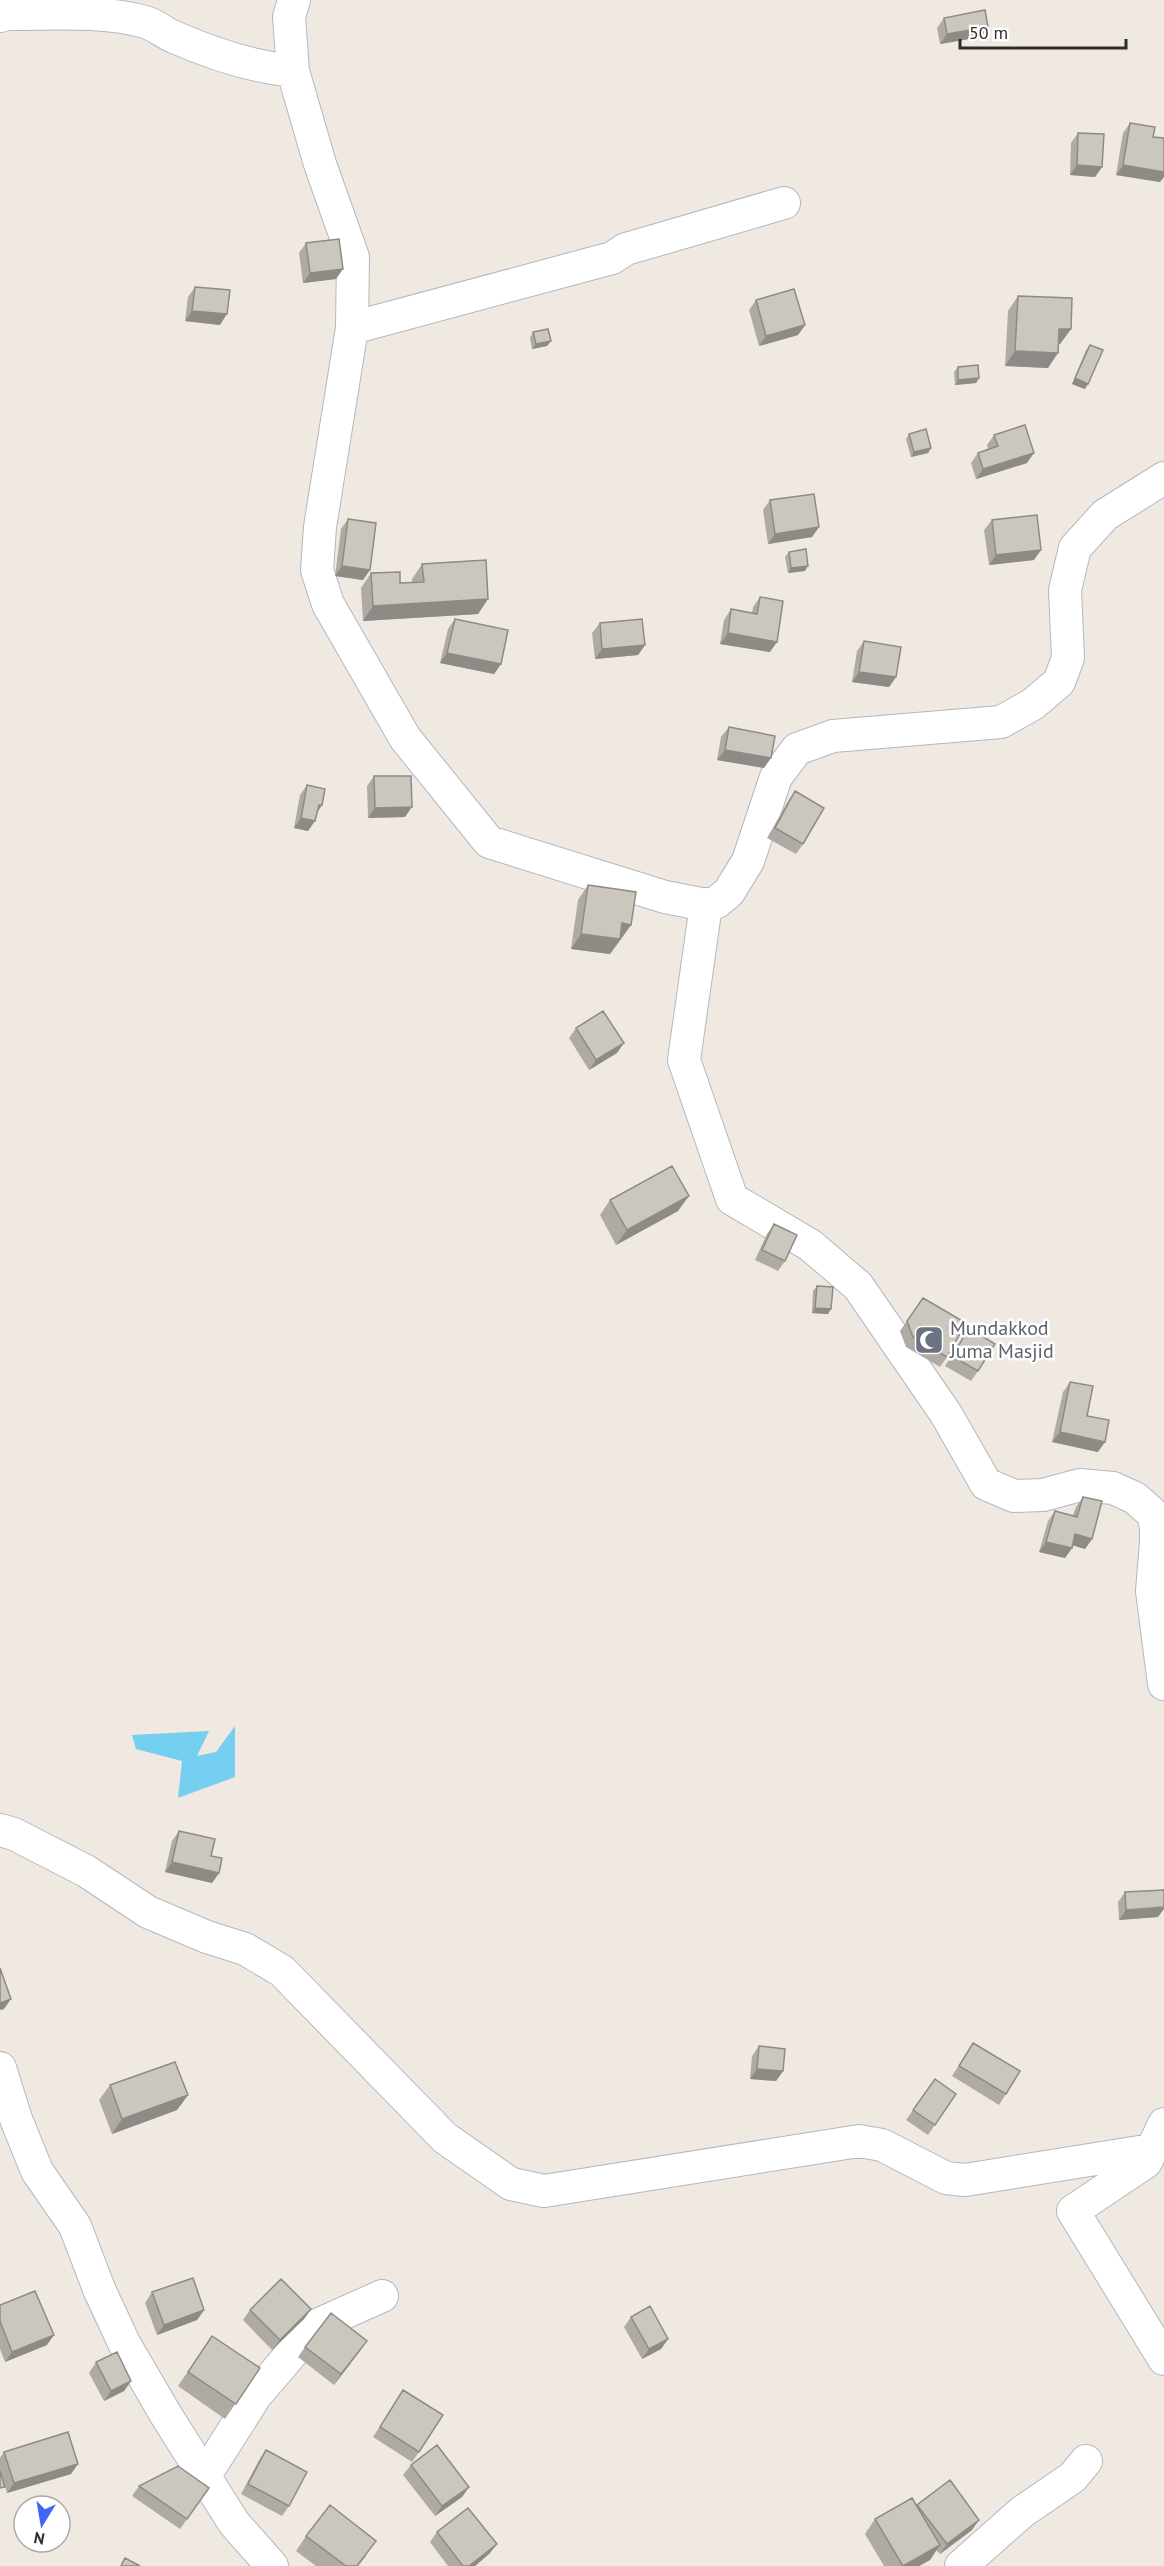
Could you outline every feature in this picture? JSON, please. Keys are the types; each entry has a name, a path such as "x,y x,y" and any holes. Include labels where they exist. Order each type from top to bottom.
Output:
{"street":[{"path":"294,0 290,17 293,71 320,164 352,256 352,328 320,527 317,570 328,604 405,738 489,842 665,897 706,906 717,902 729,892 748,861 777,777 797,749 833,736 1001,722 1033,704 1059,682 1068,658 1065,590 1075,548 1105,515 1164,478"},
{"path":"0,16 7,14 74,14 122,17 148,22 172,36 258,68 293,71"},
{"path":"352,328 612,258 626,249 784,203"},
{"path":"706,906 684,1060 732,1198 810,1245 858,1286 946,1414 986,1484 1014,1496 1043,1495 1080,1485 1113,1488 1135,1498 1152,1513 1160,1543 1152,1591 1164,1684"},
{"path":"0,1830 14,1834 86,1870 147,1912 207,1937 245,1949 282,1971 445,2138 511,2184 544,2190 859,2141 882,2145 946,2178 965,2180 1158,2137"},
{"path":"0,2068 16,2119 37,2171 75,2226 99,2289 124,2343 234,2523 272,2566"},
{"path":"1158,2137 1146,2162 1073,2211 1164,2359"},
{"path":"204,2477 256,2395 315,2326 382,2296"},
{"path":"961,2566 1022,2512 1073,2477 1086,2461"}],"water":[{"path":"235,1726 235,1777 178,1798 182,1761 136,1749 132,1735 209,1731 197,1756 216,1752"}],"building":[{"path":"985,10 988,27 947,34 944,18"},
{"path":"1130,123 1155,127 1153,137 1164,138 1164,172 1123,165"},
{"path":"1078,133 1104,134 1102,167 1077,165"},
{"path":"339,239 343,269 310,273 306,243"},
{"path":"195,287 230,290 227,314 192,311"},
{"path":"794,289 805,325 766,336 756,300"},
{"path":"1018,296 1072,298 1071,329 1059,329 1058,353 1015,351"},
{"path":"548,329 551,341 536,344 533,332"},
{"path":"1090,345 1103,350 1088,384 1075,378"},
{"path":"978,365 979,378 958,380 958,367"},
{"path":"1025,425 1034,453 983,469 978,453 998,446 994,435"},
{"path":"926,429 931,448 914,452 909,434"},
{"path":"814,494 819,527 775,534 770,500"},
{"path":"1037,515 1041,550 996,555 992,520"},
{"path":"348,519 376,523 370,570 342,566"},
{"path":"806,549 808,566 791,568 789,552"},
{"path":"486,560 488,599 373,606 371,573 400,572 400,583 424,582 422,564"},
{"path":"760,597 783,601 777,642 728,633 731,609 757,614"},
{"path":"455,619 508,630 501,664 447,653"},
{"path":"642,619 645,645 602,649 600,623"},
{"path":"864,641 901,647 896,677 859,672"},
{"path":"729,727 775,736 771,758 725,750"},
{"path":"374,776 411,776 412,807 375,808"},
{"path":"307,785 325,789 322,805 319,805 315,821 301,818"},
{"path":"795,791 824,808 803,844 775,828"},
{"path":"588,885 636,892 631,925 622,923 620,939 581,934"},
{"path":"603,1011 624,1043 596,1060 576,1028"},
{"path":"672,1166 689,1196 627,1230 610,1200"},
{"path":"774,1224 797,1235 785,1261 762,1250"},
{"path":"817,1286 833,1287 831,1309 815,1308"},
{"name":"Mundakkod Juma Masjid","path":"923,1298 966,1323 947,1357 913,1337 907,1321"},
{"path":"969,1328 995,1344 978,1371 952,1356"},
{"path":"1070,1382 1093,1386 1087,1416 1109,1420 1105,1442 1060,1432"},
{"path":"1083,1497 1102,1501 1092,1539 1075,1534 1072,1548 1046,1542 1055,1511 1077,1517"},
{"path":"179,1831 215,1839 211,1856 222,1858 219,1873 172,1862"},
{"path":"1164,1890 1164,1907 1126,1910 1125,1892"},
{"path":"0,1968 11,1999 0,2003"},
{"path":"973,2043 1020,2071 1006,2094 959,2066"},
{"path":"759,2046 785,2049 783,2071 757,2069"},
{"path":"175,2062 188,2095 122,2119 110,2085"},
{"path":"935,2079 956,2094 935,2125 913,2110"},
{"path":"193,2278 204,2310 164,2325 152,2292"},
{"path":"281,2279 311,2309 280,2340 250,2310"},
{"path":"35,2291 54,2335 12,2352 0,2321 0,2305"},
{"path":"650,2306 668,2339 649,2349 631,2317"},
{"path":"331,2313 367,2341 341,2374 305,2347"},
{"path":"212,2336 260,2368 236,2404 188,2372"},
{"path":"117,2352 131,2381 111,2391 96,2362"},
{"path":"403,2390 443,2415 419,2452 380,2427"},
{"path":"68,2432 78,2464 14,2483 4,2452"},
{"path":"437,2445 469,2487 442,2506 411,2465"},
{"path":"266,2450 307,2472 289,2506 248,2484"},
{"path":"178,2466 209,2488 187,2519 139,2486"},
{"path":"0,2471 5,2487 0,2488"},
{"path":"950,2480 979,2520 947,2544 917,2505"},
{"path":"912,2498 940,2545 903,2566 875,2519"},
{"path":"330,2505 376,2541 357,2566 346,2566 306,2536"},
{"path":"468,2508 497,2544 469,2566 463,2566 437,2532"},
{"path":"125,2558 140,2566 121,2566"}],"place":[{"name":"Mundakkod Juma Masjid","path":"929,1340"}]}
